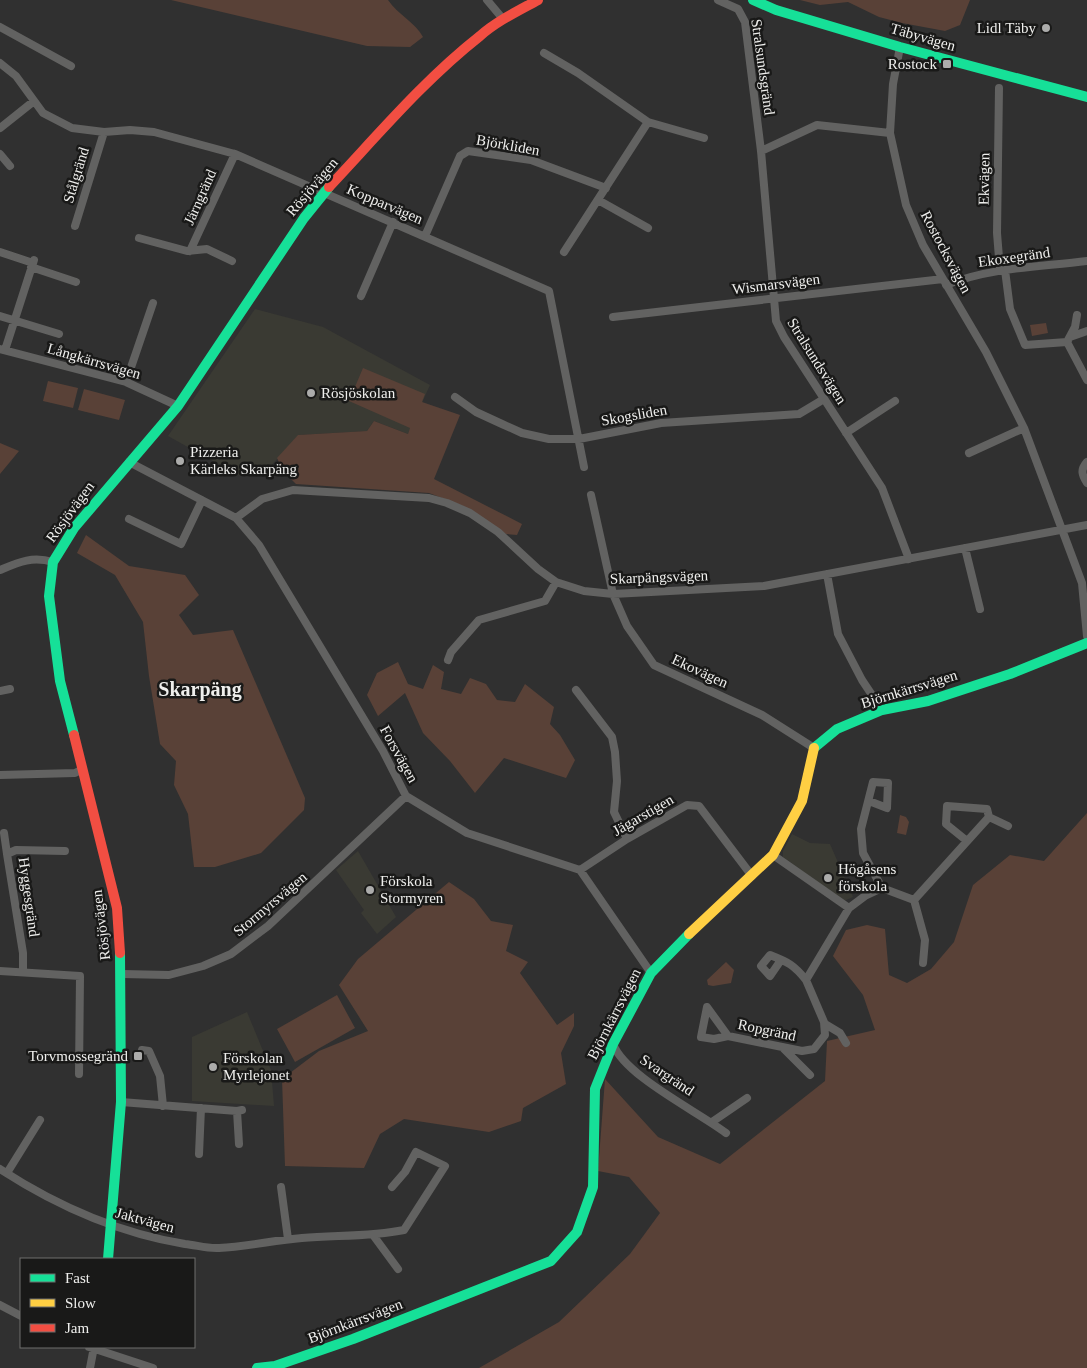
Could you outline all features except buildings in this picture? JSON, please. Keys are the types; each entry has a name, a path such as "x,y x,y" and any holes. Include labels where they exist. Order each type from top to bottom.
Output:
{"street":[{"path":"487,0 503,19"},
{"name":"Rösjövägen","path":"108,1258 121,1102 122,974 117,908 107,862 81,770 60,681 49,596 53,562 74,528 178,406 304,218 323,193 418,93 479,36 503,19 538,0"},
{"name":"Stralsundsgränd","path":"718,0 738,9 745,22 762,151"},
{"name":"Täbyvägen","path":"753,0 776,10 900,47 1087,97"},
{"path":"0,27 71,66"},
{"name":"Rostocksvägen","path":"900,47 893,84 890,133 906,205 923,245 986,352 1024,428 1082,582 1087,636"},
{"path":"544,53 578,73 648,122 704,138"},
{"name":"Kopparvägen","path":"0,63 16,76 43,113 63,125 81,130 104,132 130,130 154,132 234,154 549,291 584,467"},
{"name":"Ekvägen","path":"1000,88 997,233 1010,310 1025,346 1069,339"},
{"path":"0,128 34,101"},
{"path":"564,252 648,122"},
{"path":"762,151 817,125 890,133"},
{"name":"Stålgränd","path":"75,226 104,132"},
{"name":"Björkliden","path":"425,236 460,156 468,151 531,160 606,188"},
{"name":"Stralsundsvägen","path":"762,151 776,321 784,337 882,488 909,559"},
{"path":"0,154 10,166"},
{"name":"Järngränd","path":"190,250 234,154"},
{"path":"598,200 648,228"},
{"path":"361,296 393,222"},
{"name":"Järngränd","path":"139,238 190,250 206,249 232,261"},
{"path":"0,252 32,263 76,282"},
{"name":"Ekoxegränd","path":"945,282 1003,270 1087,262"},
{"path":"2,350 14,321 32,263"},
{"name":"Wismarsvägen","path":"613,317 773,298 945,282"},
{"path":"126,382 153,303"},
{"path":"1077,315 1069,339 1087,380"},
{"path":"0,316 59,334"},
{"path":"1069,339 1087,332"},
{"name":"Långkärrsvägen","path":"2,350 126,382 178,406"},
{"name":"Skogsliden","path":"455,397 476,412 522,433 549,439 579,439 661,423 798,414 824,400"},
{"path":"846,433 894,401"},
{"path":"969,453 1024,428"},
{"name":"Forsvägen","path":"129,462 236,518 259,545 383,751 406,796 467,833 580,870"},
{"path":"1087,462 1083,467 1082,474 1087,483"},
{"name":"Skarpängsvägen","path":"236,518 262,499 293,490 429,498 470,513 498,532 538,569 556,582 584,591 613,594 764,586 1087,525"},
{"name":"Ekovägen","path":"591,495 613,594 627,626 654,665 762,715 814,748"},
{"path":"129,519 181,544 202,500"},
{"path":"965,548 980,609"},
{"path":"0,570 23,560 36,559 53,562"},
{"path":"827,574 838,634 862,680 882,710"},
{"path":"448,660 451,652 479,620 545,601 556,582"},
{"name":"Björnkärrsvägen","path":"256,1368 275,1366 353,1339 551,1261 577,1232 592,1187 595,1089 614,1044 650,973 774,855 802,801 814,748 837,729 882,710 928,701 1010,674 1087,643"},
{"path":"0,692 10,689"},
{"path":"576,690 612,737 618,781 614,812 627,839"},
{"path":"0,775 75,773 81,770"},
{"name":"Stormyrsvägen","path":"122,974 169,975 203,966 231,954 268,926 406,796"},
{"path":"869,801 861,829 863,853 882,888 914,900"},
{"name":"Jägarstigen","path":"580,870 627,839 687,805 699,806 752,876"},
{"path":"967,841 946,824 947,806 987,809 990,817 1008,826"},
{"path":"914,900 990,817"},
{"path":"4,833 7,854"},
{"name":"Hyggesgränd","path":"23,972 23,953 7,854 16,850 65,851"},
{"path":"774,855 849,908"},
{"path":"580,870 650,973"},
{"path":"806,980 849,908 865,896 882,888"},
{"path":"914,900 925,940 923,963"},
{"path":"781,960 795,966 806,980 824,1024 840,1033 846,1043"},
{"path":"0,971 80,976 79,1074"},
{"name":"Ropgränd","path":"728,1036 784,1049 811,1051 825,1035 824,1024"},
{"name":"Svargränd","path":"614,1044 617,1054 625,1062 661,1090 726,1133"},
{"path":"784,1049 810,1075"},
{"path":"142,1050 149,1051 160,1076 162,1106"},
{"path":"712,1122 747,1098"},
{"path":"121,1102 240,1111 239,1144"},
{"path":"199,1154 201,1108"},
{"name":"Jaktvägen","path":"40,1120 3,1171 62,1205 112,1227 160,1240 218,1249 288,1239 352,1234 373,1235 404,1230 445,1166 416,1152 406,1172 392,1187"},
{"path":"281,1187 288,1239"},
{"path":"373,1235 398,1269"},
{"path":"0,1305 20,1315"},
{"path":"90,1368 93,1348"},
{"path":"96,1348 154,1368"}],"shaded area":[{"path":"171,0 388,0 416,27 423,37 410,47 367,46"},
{"path":"800,0 970,0 960,25 945,31 879,17 848,2 820,5"},
{"name":"Rösjöskolan","path":"255,309 323,327 430,385 408,434 374,421 367,431 299,435 268,469 240,476 168,436"},
{"path":"1046,323 1048,333 1032,336 1030,325"},
{"path":"363,368 425,394 422,402 460,415 434,479 522,524 517,535 506,534 463,506 429,493 296,484 283,471 277,458 298,435 367,431 374,421 408,434 410,428 349,401"},
{"path":"48,381 78,388 73,408 43,401"},
{"path":"84,389 125,400 119,420 78,410"},
{"path":"0,443 19,451 0,474"},
{"path":"86,535 129,566 185,575 199,595 179,615 193,635 233,630 305,798 304,810 261,853 215,867 194,867 188,814 174,785 176,761 160,744 149,676 143,622 115,575 77,553"},
{"path":"398,662 408,684 423,689 433,665 444,672 441,689 461,694 470,678 486,684 497,700 515,702 525,684 554,707 550,724 560,735 575,760 566,778 504,758 475,793 450,761 423,733 405,693 378,716 367,695 377,673"},
{"path":"1087,813 1087,1368 479,1368 559,1322 630,1254 660,1213 629,1177 598,1171 605,1079 658,1137 720,1164 825,1081 827,1041 875,1030 863,995 833,956 846,930 867,925 885,929 889,975 907,983 931,969 954,942 973,885 1010,855 1044,861"},
{"path":"900,815 906,817 909,822 906,835 897,833"},
{"name":"Högåsens förskola","path":"792,834 810,843 830,844 853,897 844,901 783,857 783,851"},
{"path":"358,851 396,917 377,934 361,913 364,910 336,870"},
{"path":"449,882 474,899 491,921 513,925 506,951 528,962 520,973 557,1025 574,1013 574,1026 561,1053 566,1084 523,1108 521,1121 489,1132 404,1119 380,1134 364,1168 285,1166 282,1079 319,1051 368,1031 339,985 358,959"},
{"path":"726,962 734,970 731,983 708,985 707,980"},
{"path":"337,995 355,1028 295,1062 277,1029"},
{"path":"247,1012 271,1070 274,1106 192,1101 192,1037"}],"traffic: fast":[{"path":"753,0 776,10 900,47 1087,97"},
{"path":"74,735 60,681 49,596 53,562 74,528 178,406 304,218 329,187"},
{"path":"814,748 837,729 882,710 928,701 1010,674 1087,643"},
{"path":"257,1368 275,1366 353,1339 551,1261 577,1232 593,1187 595,1089 613,1044 651,973 689,934"},
{"path":"108,1258 121,1102 120,953"}],"traffic: slow":[{"path":"689,934 773,855 802,801 814,748"}],"traffic: jam":[{"path":"329,187 402,109 459,53 493,26 538,0"},
{"path":"74,735 117,908 120,953"}],"place":[{"name":"Lidl Täby","path":"1046,28"},
{"name":"Rostock","path":"947,64"},
{"name":"Rösjöskolan","path":"311,393"},
{"name":"Pizzeria Kärleks Skarpäng","path":"180,461"},
{"name":"Högåsens förskola","path":"828,878"},
{"name":"Förskola Stormyren","path":"370,890"},
{"name":"Torvmossegränd","path":"138,1056"},
{"name":"Förskolan Myrlejonet","path":"213,1067"}],"district":[{"name":"Skarpäng","path":"200,689"}]}
